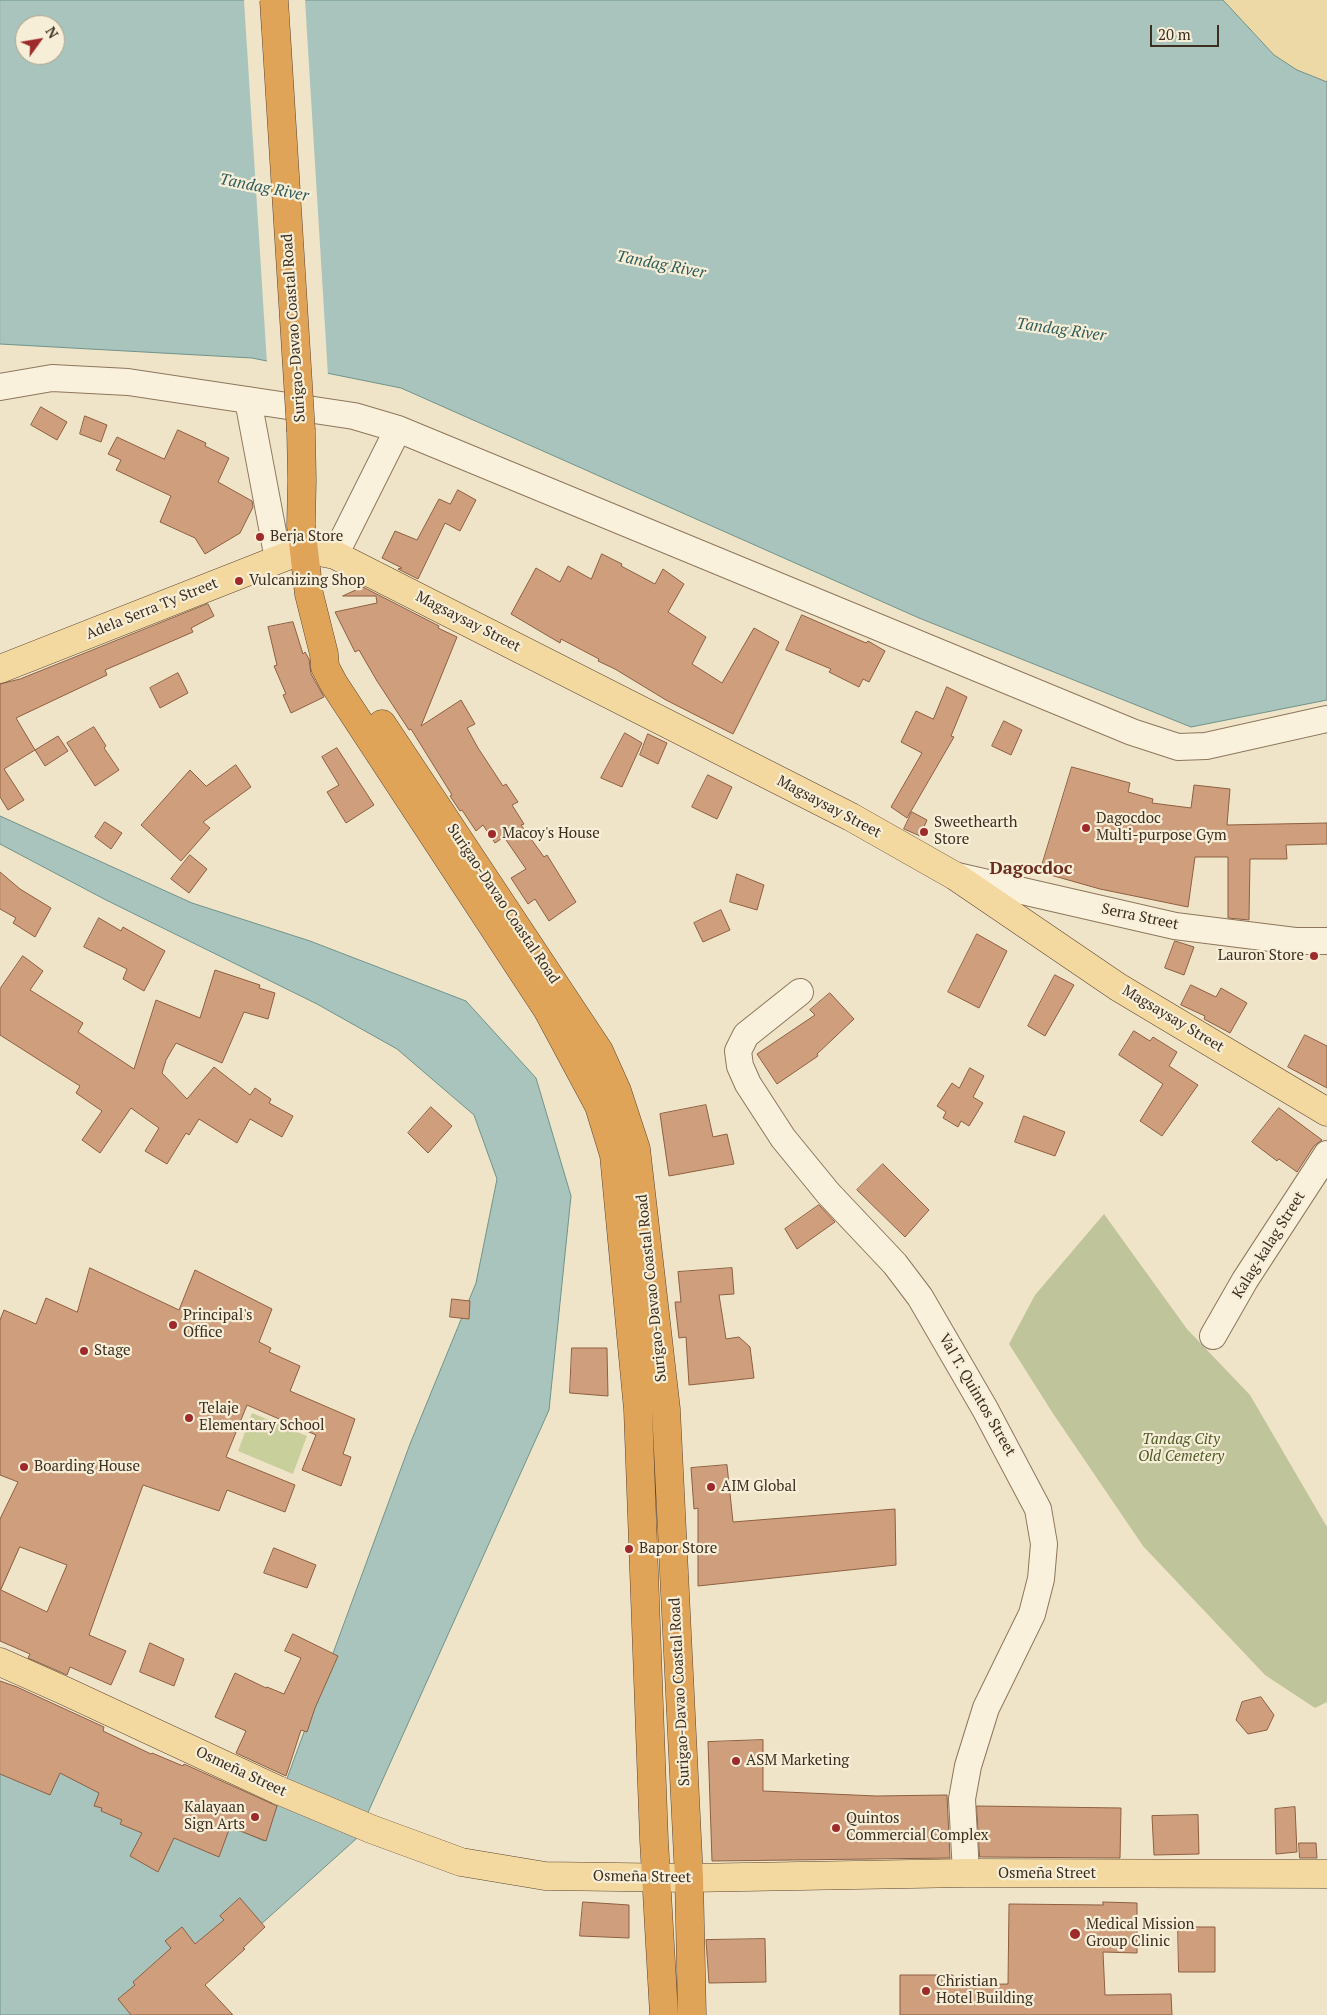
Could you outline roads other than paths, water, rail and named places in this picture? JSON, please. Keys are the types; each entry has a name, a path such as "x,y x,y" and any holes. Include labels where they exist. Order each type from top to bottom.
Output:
{"highway":[{"name":"Surigao-Davao Coastal Road","path":"274,0 301,431 301,525 309,594 324,654 341,667 356,686 573,1031 614,1155 638,1410 656,1878 664,2015"},
{"name":"Surigao-Davao Coastal Road","path":"573,1031 599,1051 618,1091 636,1149 666,1409 689,1878 692,2015"},
{"path":"638,1410 666,1409"}],"main road":[{"name":"Adela Serra Ty Street","path":"0,669 305,550"},
{"name":"Magsaysay Street","path":"305,550 335,555 851,817 955,876 1118,987 1327,1112"},
{"name":"Osmeña Street","path":"0,1662 278,1790 371,1829 461,1862 545,1876 689,1878 966,1873 1327,1874"}],"street":[{"path":"0,387 52,378 128,382 354,416 398,429 1132,732 1178,747 1206,746 1327,719"},
{"path":"248,400 278,559"},
{"path":"335,555 398,429"},
{"name":"Serra Street","path":"955,876 1175,926 1295,941 1327,941"},
{"name":"Val T. Quintos Street","path":"800,992 746,1035 738,1050 740,1066 748,1084 783,1138 828,1193 895,1264 920,1297 995,1426 1038,1509 1044,1544 1041,1579 1032,1614 986,1708 968,1766 962,1799 966,1873"},
{"name":"Kalag-kalag Street","path":"1213,1336 1245,1280 1327,1154"}],"water":[{"name":"Tandag River","path":"0,0 1223,0 1274,55 1297,70 1327,82 1327,700 1191,727 919,618 401,388 252,358 0,344"},
{"path":"0,816 192,903 310,941 466,1001 536,1078 571,1196 549,1410 356,1839 249,1935 154,2015 0,2015 0,1729 50,1747 264,1841 410,1444 476,1283 497,1179 474,1115 397,1049 317,1004 106,900 0,844"}],"place":[{"name":"Berja Store","path":"260,537"},
{"name":"Vulcanizing Shop","path":"239,581"},
{"name":"Dagocdoc Multi-purpose Gym","path":"1086,828"},
{"name":"Sweethearth Store","path":"924,832"},
{"name":"Macoy's House","path":"492,834"},
{"name":"Lauron Store","path":"1314,956"},
{"name":"Principal's Office","path":"173,1325"},
{"name":"Stage","path":"84,1351"},
{"name":"Telaje Elementary School","path":"189,1418"},
{"name":"Boarding House","path":"24,1467"},
{"name":"AIM Global","path":"711,1487"},
{"name":"Bapor Store","path":"629,1549"},
{"name":"ASM Marketing","path":"736,1761"},
{"name":"Kalayaan Sign Arts","path":"255,1817"},
{"name":"Quintos Commercial Complex","path":"836,1828"},
{"name":"Medical Mission Group Clinic","path":"1075,1934"},
{"name":"Christian Hotel Building","path":"926,1991"}],"district":[{"name":"Dagocdoc","path":"1031,869"}],"park label":[{"name":"Tandag City Old Cemetery","path":"1181,1448"}]}
